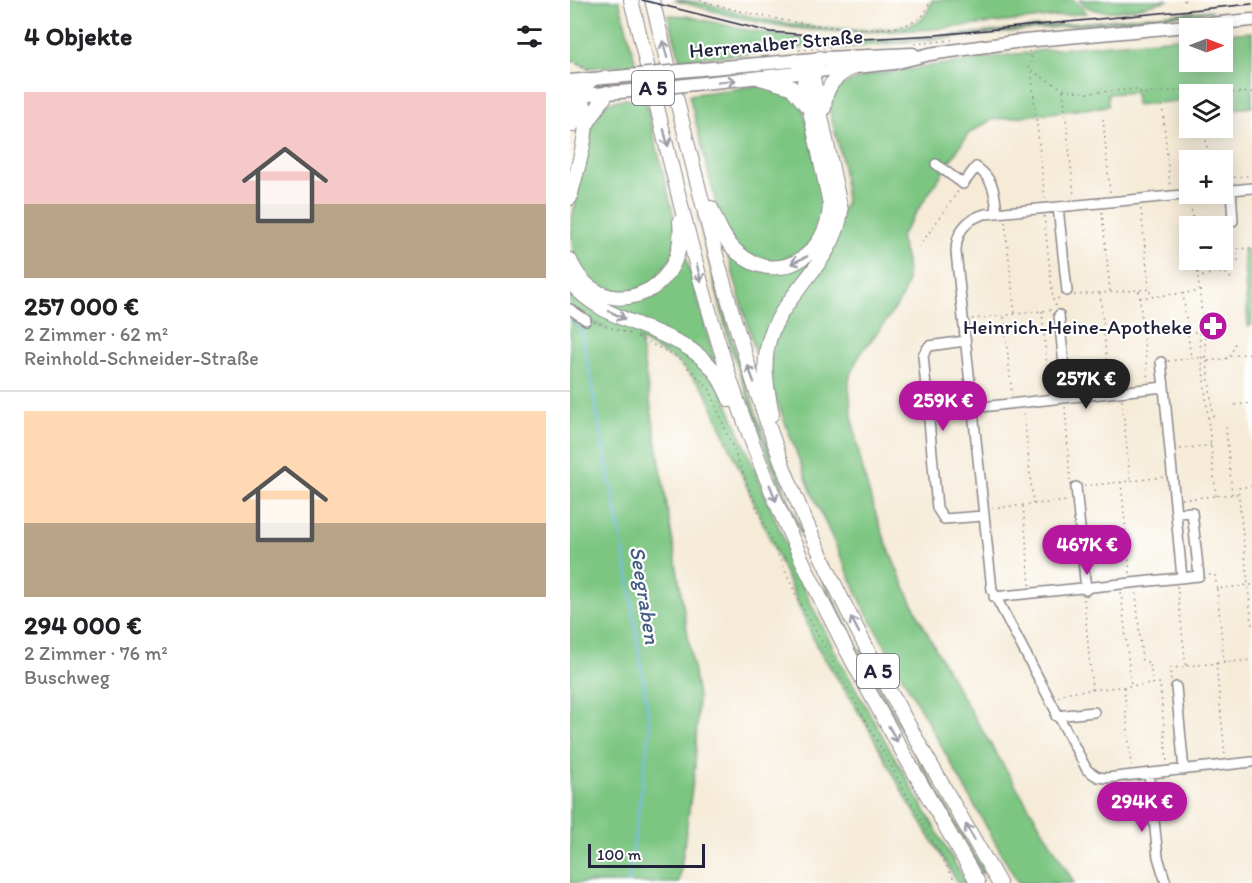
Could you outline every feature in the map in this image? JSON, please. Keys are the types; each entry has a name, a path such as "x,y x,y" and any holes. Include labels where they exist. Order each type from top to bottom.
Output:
{"highway":[{"name":"A 5","path":"631,0 711,318 751,439 824,607 978,883"},
{"name":"A 5","path":"652,0 744,355 777,449 808,527 874,663 999,883"},
{"path":"694,167 720,230 736,252 754,263 763,265 796,262 806,257 822,240 830,217 828,186 804,83 808,71 820,58"},
{"path":"777,449 765,371 770,338 781,315 824,256 840,220 840,204 823,120 808,71 795,61"},
{"path":"823,120 825,98 831,84 836,77 852,68"},
{"path":"570,198 575,90 589,75"},
{"path":"760,78 791,87 802,98 810,112"},
{"path":"574,126 607,93"},
{"path":"570,260 585,282 606,294 636,295 663,281 679,254 681,234 675,176"},
{"path":"570,282 592,302 681,344 704,361 719,379 751,439"}],"main road":[{"name":"Herrenalber Straße","path":"575,90 607,93 760,78 894,63 930,54 1014,42 1252,20"},
{"name":"Herrenalber Straße","path":"589,75 627,76 892,53 930,54"}],"street":[{"path":"936,164 963,184 976,167 986,174 992,181 1000,212"},
{"path":"1233,190 1252,188"},
{"path":"1179,195 977,216 970,221 956,241 982,513 994,597 1087,770 1098,777 1149,774 1252,762"},
{"path":"1058,207 1067,294"},
{"path":"570,309 586,320"},
{"path":"1059,315 1067,398"},
{"path":"965,341 929,346 922,355 938,513 944,519 982,513"},
{"path":"1161,362 1182,578"},
{"path":"972,408 1164,387"},
{"path":"1076,487 1086,590"},
{"path":"994,597 1086,590 1199,576 1192,512 1177,513"},
{"path":"1176,687 1184,770"},
{"path":"1056,716 1094,712"},
{"path":"1149,774 1158,857 1166,883"}],"path":[{"path":"700,0 771,20 807,25 868,27 910,23 923,15 930,0"},
{"path":"963,319 1058,310 1053,299 1031,70 1028,66 1033,60 1029,50"},
{"path":"570,61 589,75"},
{"path":"1031,70 1063,89 1089,93 1137,89 1143,94 1205,88 1213,94 1252,92"},
{"path":"1063,89 1075,205"},
{"path":"1161,93 1170,188"},
{"path":"1103,119 1110,292"},
{"path":"1233,178 1252,175"},
{"path":"919,247 963,184"},
{"path":"1142,210 1150,297"},
{"path":"1000,212 1015,315"},
{"path":"1238,261 1237,249 1252,248"},
{"path":"1198,270 1213,417 1208,418"},
{"path":"1198,278 1215,272 1228,274 1231,279"},
{"path":"1079,295 1150,289"},
{"path":"1139,290 1149,390"},
{"path":"1140,298 1201,291"},
{"path":"1100,292 1110,394"},
{"path":"1184,293 1191,359"},
{"path":"1053,299 1067,294"},
{"path":"1042,311 1049,391 1053,391"},
{"path":"1004,316 1033,504"},
{"path":"586,320 632,334 666,349 691,368 710,390 755,504 798,599 956,883"},
{"path":"1188,332 1204,331"},
{"path":"1198,332 1216,496"},
{"path":"1230,356 1236,340"},
{"path":"1207,361 1252,353"},
{"path":"1161,362 1207,357"},
{"path":"1121,393 1130,481"},
{"path":"1067,398 1064,412 1071,487 1173,476"},
{"path":"1235,405 1252,403"},
{"path":"1226,426 1232,494"},
{"path":"1170,450 1211,445"},
{"path":"1121,482 1129,584 1131,686"},
{"path":"1252,486 1238,488 1252,626"},
{"path":"1175,500 1238,494"},
{"path":"982,513 1023,505 1077,500"},
{"path":"1023,505 1031,595"},
{"path":"1199,576 1215,574 1224,662"},
{"path":"1182,578 1177,583 1186,667"},
{"path":"1129,584 1142,660 1150,663 1152,683"},
{"path":"1217,588 1252,585"},
{"path":"1086,590 1092,690"},
{"path":"1176,687 1172,687 1170,668 1252,660"},
{"path":"1216,663 1226,765"},
{"path":"1068,692 1160,682 1167,763"},
{"path":"1124,687 1131,775"}],"green space":[{"path":"570,0 619,0 636,64 588,68 570,59"},
{"path":"674,0 709,5 767,20 866,30 886,29 917,22 923,18 932,0 1074,0 1087,13 904,31 831,31 763,23"},
{"path":"1079,0 1169,0 1109,11 1087,7"},
{"path":"1211,10 1212,12 843,48 820,44 789,50 680,60 668,15 687,16 800,39 843,42 906,40"},
{"path":"1252,32 1252,107 1233,109 1233,84 1179,84 1179,101 1136,105 1135,92 1108,94 1108,106 991,120 968,134 900,237 907,268 906,286 893,312 863,350 850,375 849,387 859,454 878,520 903,583 934,646 968,706 1074,883 1018,883 864,608 811,491 770,383 773,340 846,202 842,160 829,108 834,88 869,75 1015,54 1030,55 1032,52 1043,50 1179,38 1179,72 1233,72 1233,33"},
{"path":"771,84 782,86 802,104 825,197 824,223 804,252 775,261 749,255 736,246 720,219 689,95"},
{"path":"645,99 675,221 675,253 651,284 626,292 604,288 585,276 573,255 571,223 594,116 608,102"},
{"path":"697,214 735,349 765,438 800,526 857,646 984,872 982,874 850,639 796,523 767,453 730,345"},
{"path":"834,222 757,358 728,256 780,271"},
{"path":"1252,249 1252,325 1248,326 1243,250"},
{"path":"685,253 716,365 606,306 570,275 570,270 594,293 661,288 676,272"},
{"path":"570,289 698,361 722,391 810,602 840,661 966,883 958,883 906,798 865,722 816,645 705,390 677,361 640,340 698,697 695,766 679,883 570,883 570,319 576,317 607,328 589,321 570,307"}],"waterway":[{"name":"Seegraben","path":"570,317 581,330 627,569 650,728 628,883"}],"tram line":[{"path":"642,0 770,32 863,39 936,35 1252,4"}],"place":[{"name":"Heinrich-Heine-Apotheke","path":"1213,326"}]}
